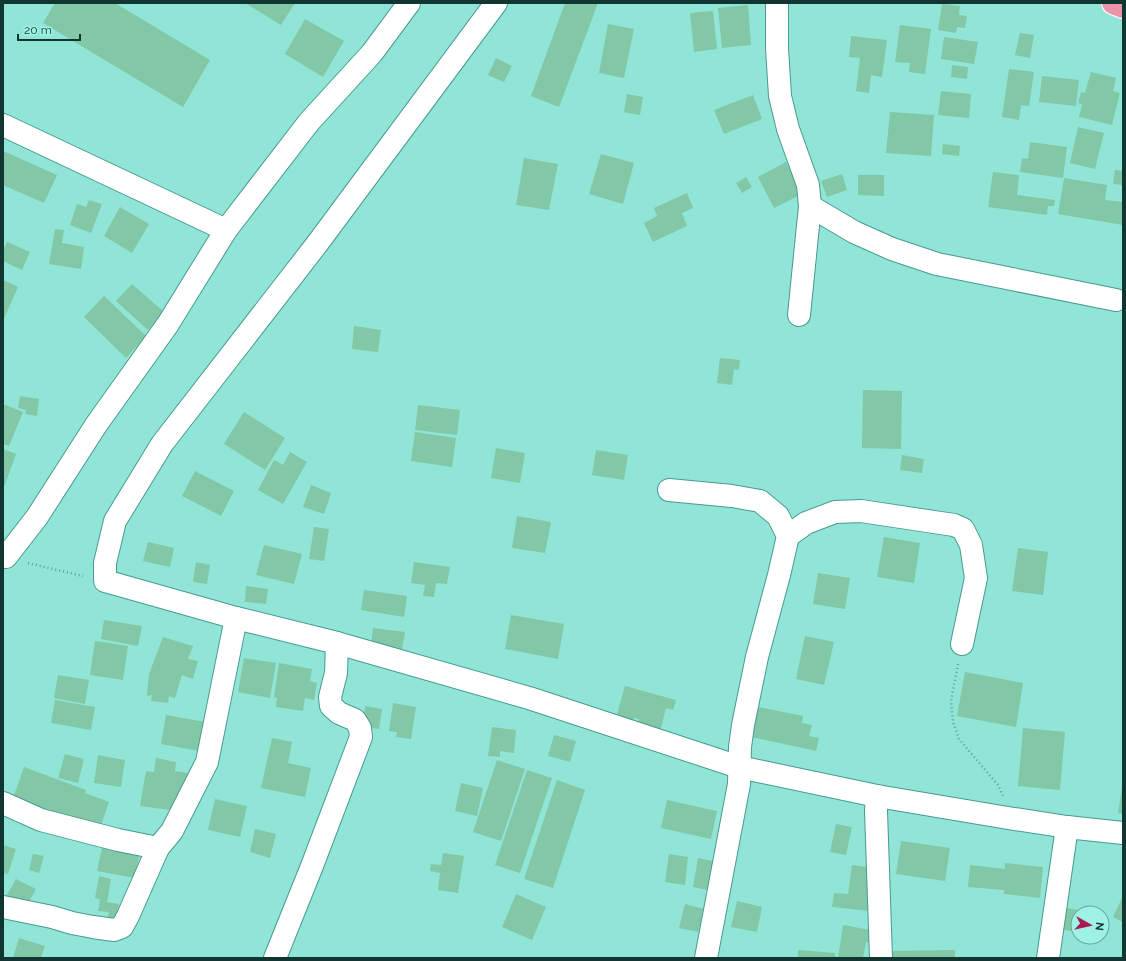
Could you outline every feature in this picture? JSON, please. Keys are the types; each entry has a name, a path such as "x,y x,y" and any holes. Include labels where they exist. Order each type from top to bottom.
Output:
{"highway":[{"path":"1113,3 1123,7"}],"street":[{"path":"4,557 37,517 96,425 168,324 226,230 309,122 372,54 409,3"},
{"path":"496,3 317,244 162,444 115,521 105,563 105,581 236,618 337,643 529,698 738,767 877,796 1067,827 1123,833"},
{"path":"777,3 777,48 780,96 788,129 808,185 810,206 799,315"},
{"path":"3,125 226,230"},
{"path":"810,206 854,232 892,249 937,264 1116,300"},
{"path":"669,490 732,496 760,501 778,516 788,536 757,657 743,725 738,767 739,784 706,958"},
{"path":"788,536 806,523 835,512 862,511 954,525 963,529 971,545 976,578 962,644"},
{"path":"3,907 52,917 72,923 114,930 122,927 158,848 172,831 207,762 236,618"},
{"path":"275,958 361,737 360,728 355,720 340,713 331,706 330,697 336,673 337,643"},
{"path":"877,796 876,811 882,958"},
{"path":"3,804 41,820 118,840 158,848"},
{"path":"1048,958 1067,827"}],"path":[{"path":"4,557 105,581"},
{"path":"962,644 951,701 953,722 959,739 998,785 1003,797 1008,818"}],"building":[{"path":"55,3 115,3 210,60 183,107 43,23"},
{"path":"245,3 295,3 281,25"},
{"path":"565,3 598,3 559,107 531,96"},
{"path":"942,4 960,6 959,15 967,16 965,28 957,27 956,33 938,30"},
{"path":"748,5 751,45 722,48 718,8"},
{"path":"713,11 717,49 694,52 690,13"},
{"path":"305,19 344,41 323,77 285,54"},
{"path":"608,24 634,29 624,78 599,73"},
{"path":"900,25 931,29 925,74 909,72 910,63 895,62"},
{"path":"1020,33 1034,35 1030,58 1015,55"},
{"path":"851,36 887,40 882,77 871,75 869,93 856,91 860,58 849,57"},
{"path":"944,37 978,42 974,64 941,59"},
{"path":"496,58 512,66 504,82 488,75"},
{"path":"952,65 968,67 967,79 951,77"},
{"path":"1009,69 1034,72 1029,106 1021,105 1019,120 1002,117"},
{"path":"1091,72 1116,78 1113,91 1120,93 1112,125 1079,117 1082,104 1078,103 1081,92 1085,93"},
{"path":"1042,76 1079,80 1076,106 1039,102"},
{"path":"941,91 971,94 969,118 938,115"},
{"path":"627,94 643,97 640,115 624,112"},
{"path":"753,95 762,119 724,134 714,110"},
{"path":"890,112 934,115 931,156 886,153"},
{"path":"1078,127 1104,133 1095,169 1070,163"},
{"path":"1030,142 1067,147 1063,178 1020,172 1022,158 1028,159"},
{"path":"943,144 960,146 959,156 942,154"},
{"path":"3,151 57,175 44,203 3,185"},
{"path":"601,154 634,163 623,204 589,194"},
{"path":"524,158 558,164 549,210 516,205"},
{"path":"786,162 802,194 774,208 758,177"},
{"path":"1115,170 1123,171 1123,185 1113,184"},
{"path":"993,172 1019,175 1017,195 1055,200 1054,206 1048,206 1047,215 988,207"},
{"path":"842,174 847,190 827,197 821,181"},
{"path":"858,175 884,175 884,196 858,195"},
{"path":"746,177 752,187 742,193 736,183"},
{"path":"1064,178 1107,185 1105,200 1123,202 1123,225 1058,214"},
{"path":"687,193 693,208 682,213 687,226 653,242 644,223 657,216 654,208"},
{"path":"89,200 102,204 91,233 70,225 77,204 86,207"},
{"path":"120,207 149,224 132,253 104,236"},
{"path":"55,229 64,230 62,243 84,247 81,269 49,264"},
{"path":"7,242 30,252 22,270 3,261 3,250"},
{"path":"3,280 18,287 3,321"},
{"path":"132,284 164,312 148,330 116,301"},
{"path":"104,296 146,336 126,358 84,317"},
{"path":"354,326 381,330 378,352 352,349"},
{"path":"720,358 740,360 739,370 734,369 732,385 717,383"},
{"path":"863,390 902,391 901,449 862,448"},
{"path":"20,396 39,399 37,416 25,414 26,410 18,408"},
{"path":"3,404 23,412 9,446 3,444"},
{"path":"418,405 460,410 457,435 415,430"},
{"path":"244,412 285,438 265,470 224,444"},
{"path":"415,432 456,438 452,467 411,461"},
{"path":"496,448 525,453 520,483 491,478"},
{"path":"3,449 16,454 3,490"},
{"path":"596,450 628,455 624,480 592,475"},
{"path":"290,452 307,462 283,504 258,490 274,460 283,465"},
{"path":"902,455 924,459 922,473 900,470"},
{"path":"195,471 234,491 221,516 182,496"},
{"path":"311,485 331,493 324,514 303,507"},
{"path":"517,516 551,522 545,553 512,548"},
{"path":"314,527 329,529 324,561 309,559"},
{"path":"884,537 920,543 914,583 877,577"},
{"path":"148,542 174,548 170,567 143,561"},
{"path":"264,545 302,554 294,584 256,575"},
{"path":"1018,548 1048,552 1043,595 1012,591"},
{"path":"196,562 210,565 207,584 193,582"},
{"path":"414,562 450,567 447,584 436,583 434,597 423,596 425,585 411,583"},
{"path":"818,573 850,578 845,609 813,604"},
{"path":"246,586 268,589 266,604 245,602"},
{"path":"364,590 407,596 404,617 361,610"},
{"path":"511,615 564,624 558,659 505,649"},
{"path":"104,620 142,626 138,646 101,639"},
{"path":"373,628 405,632 402,649 371,645"},
{"path":"805,636 834,642 824,685 796,679"},
{"path":"163,637 193,646 188,659 198,661 193,679 182,675 175,698 169,696 168,703 151,701 152,695 147,696 149,674"},
{"path":"95,641 128,646 123,680 90,675"},
{"path":"244,658 276,663 270,698 238,692"},
{"path":"279,663 312,669 310,681 317,683 314,700 305,698 303,711 276,707 277,698 274,697"},
{"path":"965,672 1023,683 1016,727 957,716"},
{"path":"58,675 89,680 85,704 54,698"},
{"path":"625,686 676,700 673,710 666,708 660,732 637,726 639,719 634,718 633,722 616,718"},
{"path":"55,700 95,707 91,730 51,723"},
{"path":"393,703 416,707 411,739 396,737 397,732 389,731"},
{"path":"365,706 382,709 379,729 362,727"},
{"path":"758,707 803,716 802,723 812,725 809,736 819,738 816,751 752,737"},
{"path":"166,715 205,722 200,751 161,744"},
{"path":"492,727 516,730 514,753 500,751 500,757 488,756"},
{"path":"1023,728 1065,732 1060,790 1018,786"},
{"path":"554,735 576,741 570,762 548,756"},
{"path":"272,738 292,742 288,763 311,768 305,797 261,788"},
{"path":"65,754 84,759 78,783 58,778"},
{"path":"98,755 125,760 121,787 94,783"},
{"path":"156,758 176,762 175,771 188,773 177,811 140,806 146,771 154,772"},
{"path":"497,760 525,769 501,841 473,832"},
{"path":"24,767 86,790 85,793 109,802 100,828 12,801"},
{"path":"527,770 552,778 520,873 495,865"},
{"path":"557,780 585,790 553,888 524,879"},
{"path":"461,783 483,788 477,816 455,811"},
{"path":"1123,787 1123,814 1118,813"},
{"path":"215,799 247,806 240,837 208,830"},
{"path":"667,800 717,811 711,839 661,828"},
{"path":"836,824 852,827 846,855 830,852"},
{"path":"255,829 276,834 270,858 250,852"},
{"path":"901,841 950,848 945,881 896,874"},
{"path":"103,843 140,851 135,878 97,871"},
{"path":"3,845 16,849 8,874 3,873"},
{"path":"443,853 464,856 458,893 438,890 440,873 430,871 431,864 441,865"},
{"path":"33,854 44,856 39,873 29,870"},
{"path":"669,854 688,857 685,885 665,882"},
{"path":"698,858 717,862 712,891 693,887"},
{"path":"1005,863 1043,867 1040,898 1004,894 1004,890 968,887 970,865 1005,869"},
{"path":"852,865 875,868 869,911 832,907 834,893 848,894"},
{"path":"99,876 111,879 107,902 119,904 115,923 107,921 109,912 98,911 100,899 95,898"},
{"path":"16,879 36,889 25,909 5,898"},
{"path":"516,894 546,907 532,940 502,927"},
{"path":"1123,896 1123,922 1113,917"},
{"path":"737,901 762,907 757,932 731,927"},
{"path":"685,904 704,909 698,932 679,928"},
{"path":"1060,907 1070,909 1070,931 1057,929"},
{"path":"843,925 876,931 874,943 866,942 863,958 838,958"},
{"path":"19,938 45,946 41,958 13,958"},
{"path":"798,950 835,953 835,958 798,958"},
{"path":"955,950 955,958 890,958 890,951"}]}
